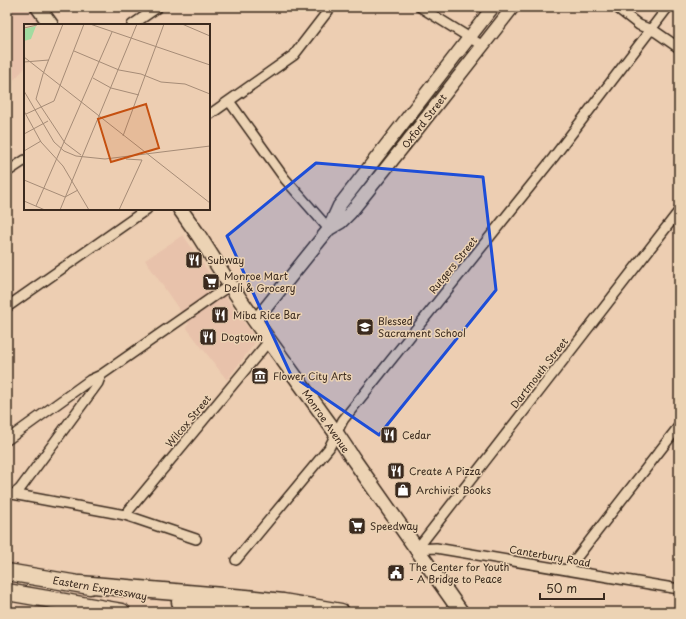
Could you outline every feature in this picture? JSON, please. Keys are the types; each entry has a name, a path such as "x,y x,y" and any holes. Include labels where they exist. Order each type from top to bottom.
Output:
{"highway":[{"name":"Eastern Expressway","path":"11,572 240,612"},
{"path":"80,584 246,598 341,612"},
{"name":"Eastern Expressway","path":"7,592 122,612"},
{"path":"80,605 105,612"}],"main road":[{"path":"38,7 50,24"},
{"name":"Monroe Avenue","path":"181,210 255,321 336,433 461,612"}],"street":[{"path":"133,24 158,7"},
{"path":"210,114 294,55 331,7"},
{"path":"420,7 483,46"},
{"name":"Oxford Street","path":"255,321 329,229 339,206 493,7"},
{"name":"Oxford Street","path":"329,229 341,222 350,213 513,7"},
{"path":"616,7 639,25 662,35 679,48"},
{"name":"Rutgers Street","path":"236,560 329,448 343,420 553,158 668,7"},
{"path":"229,101 285,179 329,229"},
{"path":"7,172 24,161"},
{"path":"7,307 145,210"},
{"name":"Dartmouth Street","path":"417,549 679,211"},
{"path":"7,440 90,380 101,375 230,284"},
{"name":"Wilcox Street","path":"125,515 269,341"},
{"path":"11,494 20,489 98,383 101,375"},
{"path":"567,570 679,426"},
{"path":"11,494 125,515 196,539"},
{"name":"Canterbury Road","path":"417,549 436,548 679,589"}],"highlighted area":[{"path":"316,163 483,177 496,290 379,435 291,375 227,236"}],"shaded area":[{"path":"7,7 28,7 41,24 24,24 24,69 7,87"},
{"path":"183,235 257,340 227,380 186,327 189,324 145,260"}],"place":[{"name":"Subway","path":"194,260"},
{"name":"Monroe Mart Deli & Grocery","path":"211,282"},
{"name":"Miba Rice Bar","path":"220,315"},
{"name":"Blessed Sacrament School","path":"365,327"},
{"name":"Dogtown","path":"208,337"},
{"name":"Flower City Arts","path":"260,376"},
{"name":"Cedar","path":"389,435"},
{"name":"Create A Pizza","path":"396,471"},
{"name":"Archivist Books","path":"403,490"},
{"name":"Speedway","path":"357,526"},
{"name":"The Center for Youth - A Bridge to Peace","path":"396,573"}]}
